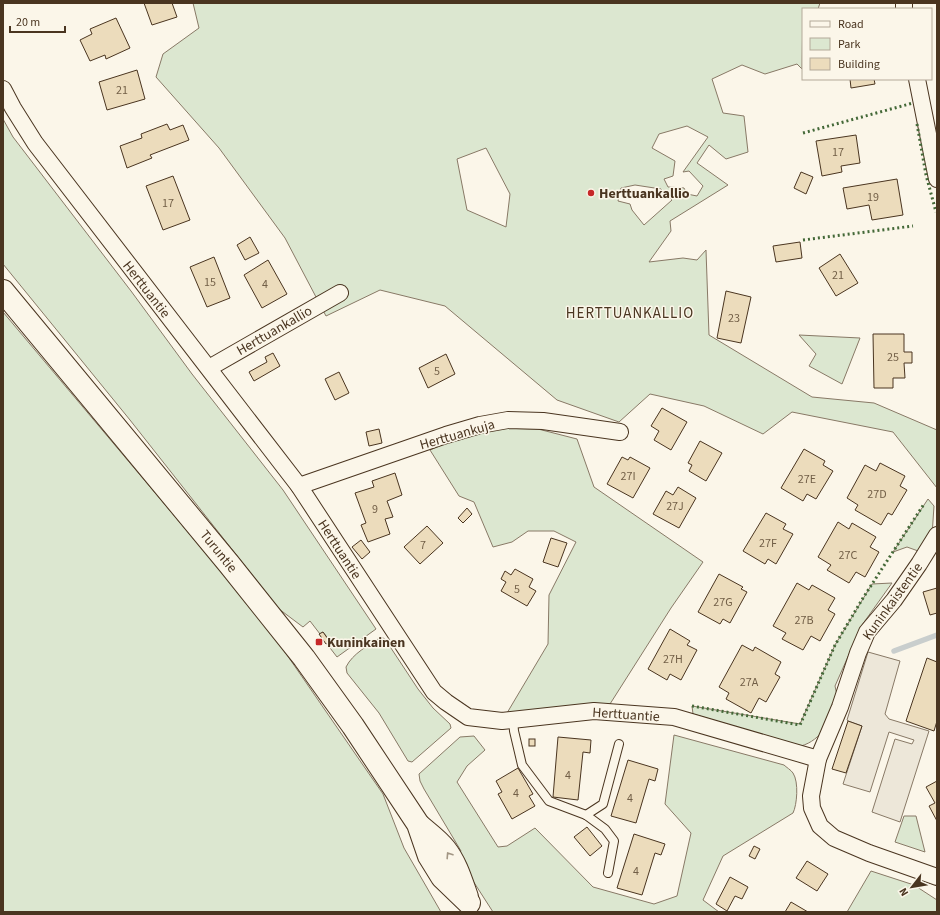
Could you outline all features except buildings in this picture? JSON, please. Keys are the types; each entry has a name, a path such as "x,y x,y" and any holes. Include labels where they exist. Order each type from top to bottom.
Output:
{"main road":[{"name":"Turuntie","path":"3,291 281,628 353,726 418,824 444,848 450,856 456,867 472,908"}],"street":[{"path":"917,80 937,179"},
{"name":"Herttuantie","path":"3,89 35,143 299,486 434,692 446,702 468,717 502,721 594,711 674,717 818,759"},
{"name":"Herttuankallio","path":"209,368 340,293"},
{"name":"Herttuankuja","path":"299,486 446,434 480,425 508,420 543,421 620,432"},
{"name":"Kuninkaistentie","path":"937,535 894,600 867,632 858,653 840,707 818,759 811,796 812,808 820,826 834,838 869,853 937,877"}],"lane":[{"path":"513,719 514,731 522,765 549,802 586,815 605,829 614,841 608,873"},
{"path":"586,815 603,804 619,744"}],"green space":[{"path":"193,3 820,3 818,8 802,8 802,69 797,64 765,74 742,65 712,79 723,113 744,116 748,152 726,159 709,145 697,163 728,185 670,221 671,231 649,262 683,258 697,260 706,250 709,335 812,397 874,403 937,430 937,488 893,432 792,412 763,434 704,406 650,394 619,422 557,400 445,306 380,290 326,316 285,238 219,148 156,77 163,54 199,28","holes":["687,126 708,137 683,172 689,171 703,186 697,196 687,194 684,188 668,187 664,179 673,176 675,161 652,148 659,134","486,148 510,194 506,227 467,210 457,159","635,185 661,189 672,200 644,225 632,210 630,204 618,201 621,188"]},
{"path":"3,119 13,137 131,291 192,374 283,490 376,629 337,657 327,644 330,641 323,632 320,634 310,621 303,627 279,609 130,420 3,264"},
{"path":"3,312 267,626 383,794 404,848 441,912 3,912"},
{"path":"799,335 860,338 842,384 809,366 816,354"},
{"path":"492,428 538,429 577,439 594,487 703,562 671,608 610,704 586,704 507,713 548,644 549,595 576,542 554,531 528,531 512,542 493,547 474,502 459,496 430,450 453,440"},
{"path":"928,499 934,506 932,536 921,552 907,547 893,552"},
{"path":"892,583 862,625 835,686 839,704 820,735 808,743 801,746 693,714 692,706 800,724 835,645 872,584"},
{"path":"381,637 385,639 418,689 433,708 450,724 451,728 412,762 408,761 379,713 347,673 346,667 349,662 361,650"},
{"path":"674,735 784,765 795,777 797,793 796,805 793,813 723,856 703,900 719,912 493,912 457,856 461,851 420,781 419,774 460,737 474,736 485,750 467,766 457,782 498,847 507,846 535,828 593,887 654,904 677,896 691,833 665,804"},
{"path":"904,816 916,816 925,852 895,842"},
{"path":"871,871 914,885 937,900 937,912 847,912"}],"shaded area":[{"path":"868,652 900,661 885,714 889,719 929,731 900,822 872,812 895,739 912,744 914,740 889,732 870,792 843,784 862,726 847,720"}],"waterway":[{"path":"894,651 937,635"}],"hedge":[{"path":"803,133 913,103"},
{"path":"917,124 926,175 936,212"},
{"path":"803,240 913,226"},
{"path":"692,706 800,725 835,645 863,598 924,504"}],"place":[{"name":"Herttuankallio","path":"591,193"},
{"name":"Kuninkainen","path":"319,642"}],"district":[{"name":"HERTTUANKALLIO","path":"630,313"}]}
